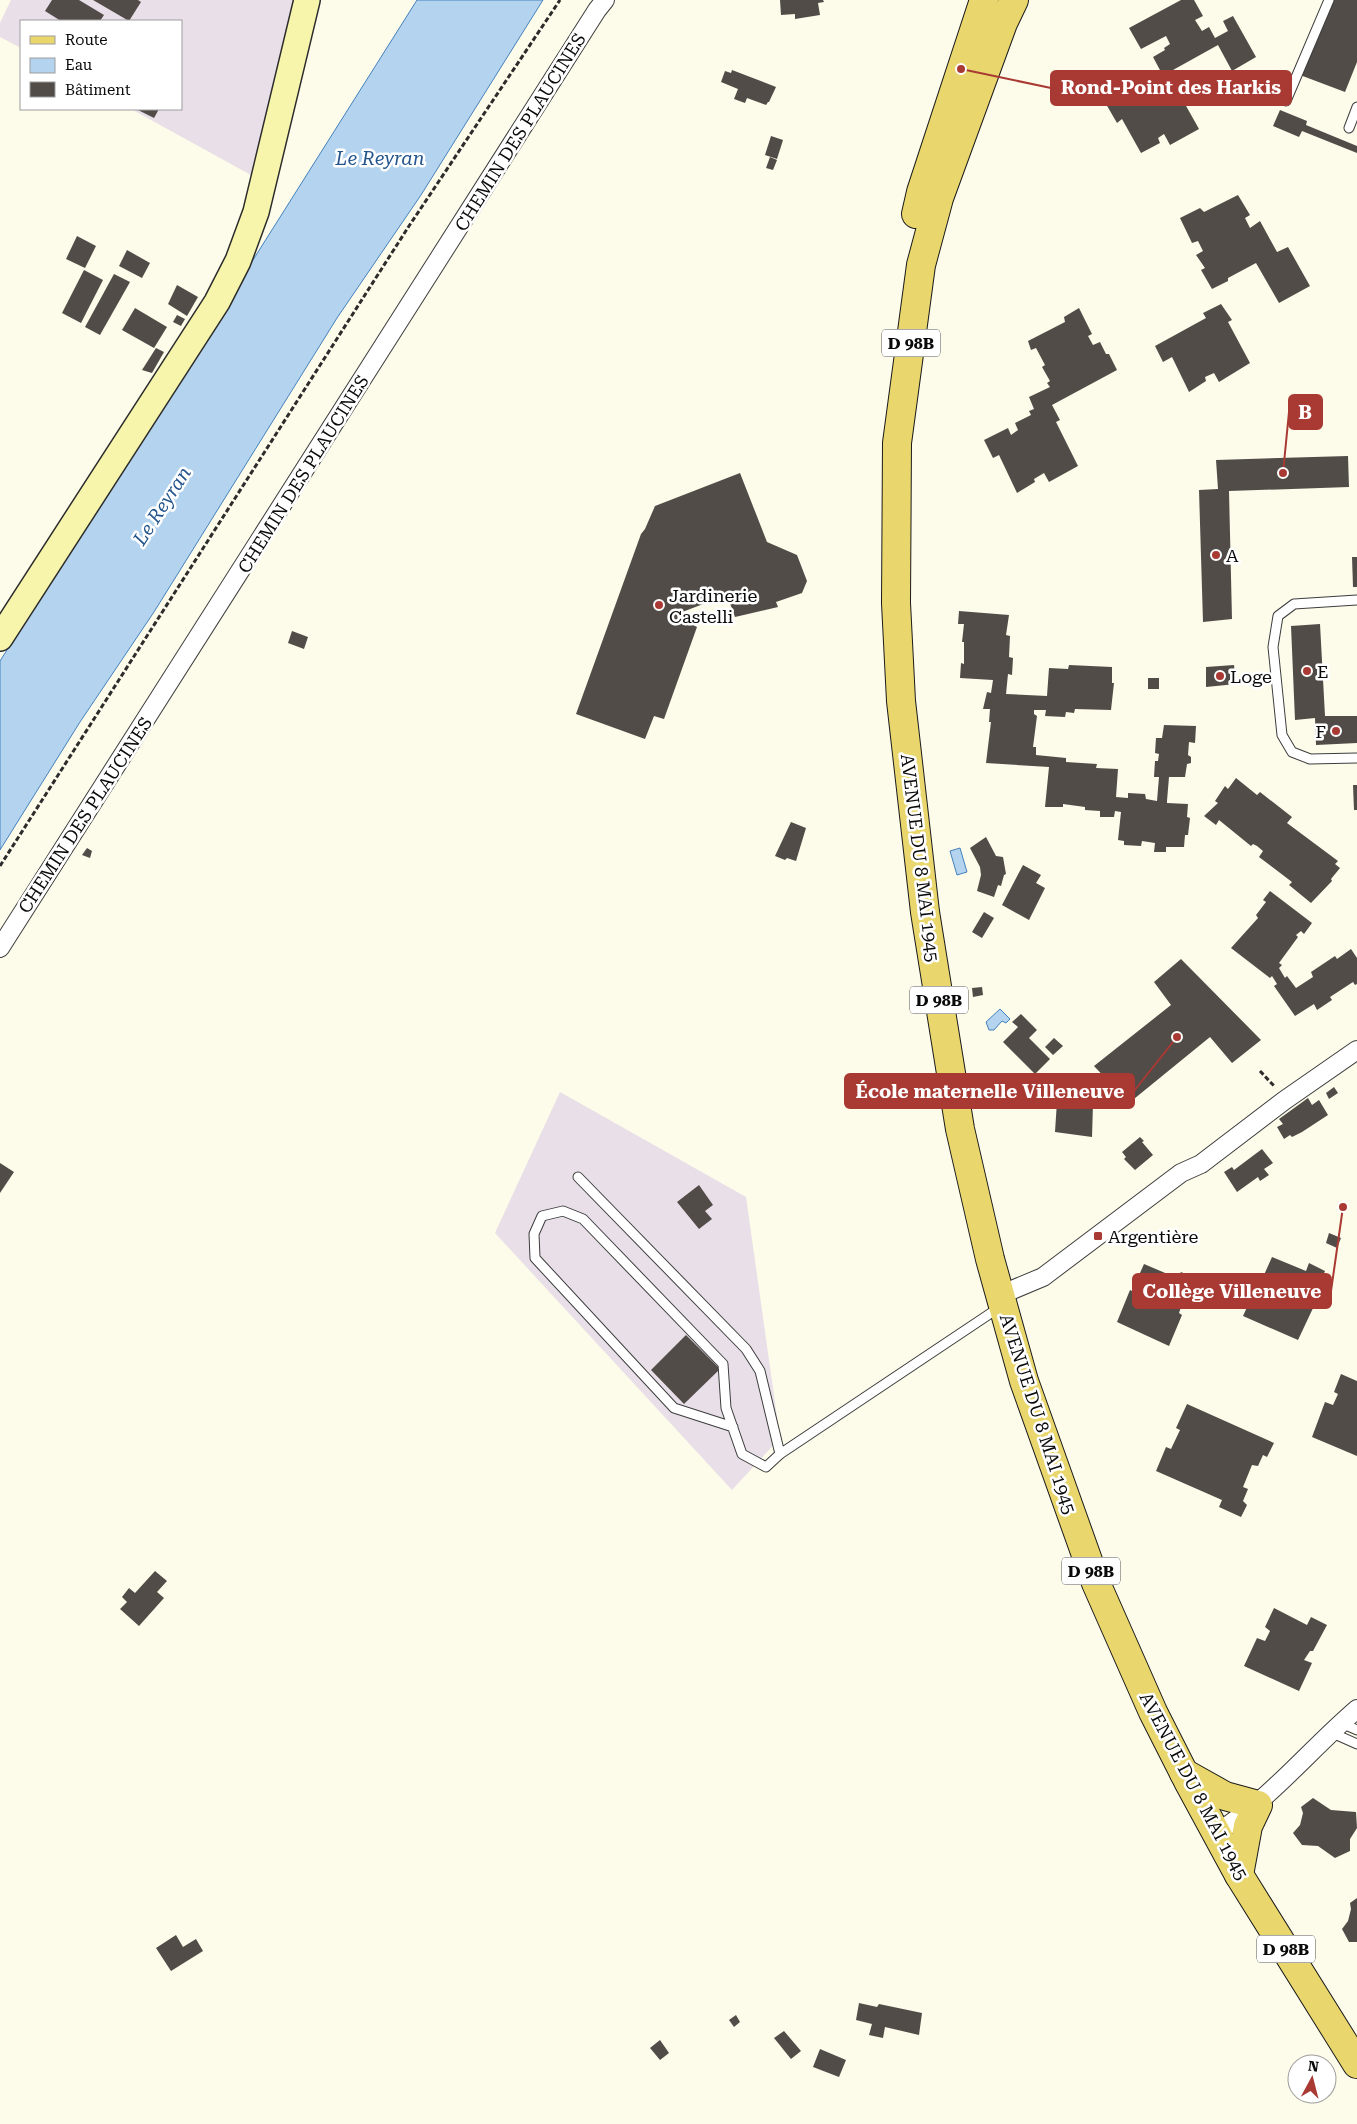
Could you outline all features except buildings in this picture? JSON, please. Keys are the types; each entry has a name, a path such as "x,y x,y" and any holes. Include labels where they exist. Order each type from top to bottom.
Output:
{"main road":[{"path":"0,638 217,302 238,261 256,212 307,0"},
{"name":"AVENUE DU 8 MAI 1945","path":"901,702 884,608 881,555 883,432 904,262 921,192 984,0"},
{"name":"AVENUE DU 8 MAI 1945","path":"1014,0 939,198 921,265 897,443 896,603 901,702 925,912 960,1129 990,1259 1024,1381 1096,1583 1153,1712 1216,1833 1239,1875 1357,2064"},
{"path":"1184,1773 1225,1796 1258,1805 1248,1826 1239,1875"}],"street":[{"name":"CHEMIN DES PLAUCINES","path":"0,948 592,18 606,0"},
{"path":"1181,1173 1194,1155 1279,1091 1332,1054 1357,1041"},
{"path":"1001,1301 1043,1276 1181,1173 1201,1164 1286,1100 1357,1050"},
{"path":"1216,1833 1258,1805 1343,1728 1357,1709"}],"lane":[{"path":"1286,101 1329,0"},
{"path":"1349,128 1357,107"},
{"path":"1357,600 1294,604 1278,616 1274,647 1282,735 1292,752 1310,760 1357,758"},
{"path":"578,1177 746,1350 760,1371 780,1454"},
{"path":"732,1427 674,1408 535,1258 534,1234 542,1216 563,1211 584,1219 723,1364 726,1408 742,1454 766,1467 780,1454 1001,1301"},
{"path":"1343,1728 1357,1744"}],"path":[{"path":"0,866 409,226 560,0"},
{"path":"1260,1071 1279,1091"}],"shaded area":[{"path":"11,0 294,0 251,175 133,110 182,110 182,20 20,20 20,47 0,37 0,23"},
{"path":"560,1092 746,1197 780,1438 732,1490 495,1233"}],"water":[{"name":"Le Reyran","path":"417,0 543,0 421,195 337,318 154,612 80,722 0,850 0,661"},
{"path":"960,848 967,872 957,875 950,851"},
{"path":"1000,1009 1010,1019 1006,1023 1002,1021 994,1030 989,1030 986,1022"}],"place":[{"name":"Rond-Point des Harkis","path":"961,69"},
{"name":"B","path":"1283,473"},
{"name":"A","path":"1216,555"},
{"name":"Jardinerie Castelli","path":"659,605"},
{"name":"E","path":"1307,671"},
{"name":"Loge","path":"1220,676"},
{"name":"F","path":"1336,731"},
{"name":"École maternelle Villeneuve","path":"1177,1037"},
{"name":"Collège Villeneuve","path":"1343,1207"},
{"name":"Argentière","path":"1098,1236"}]}
